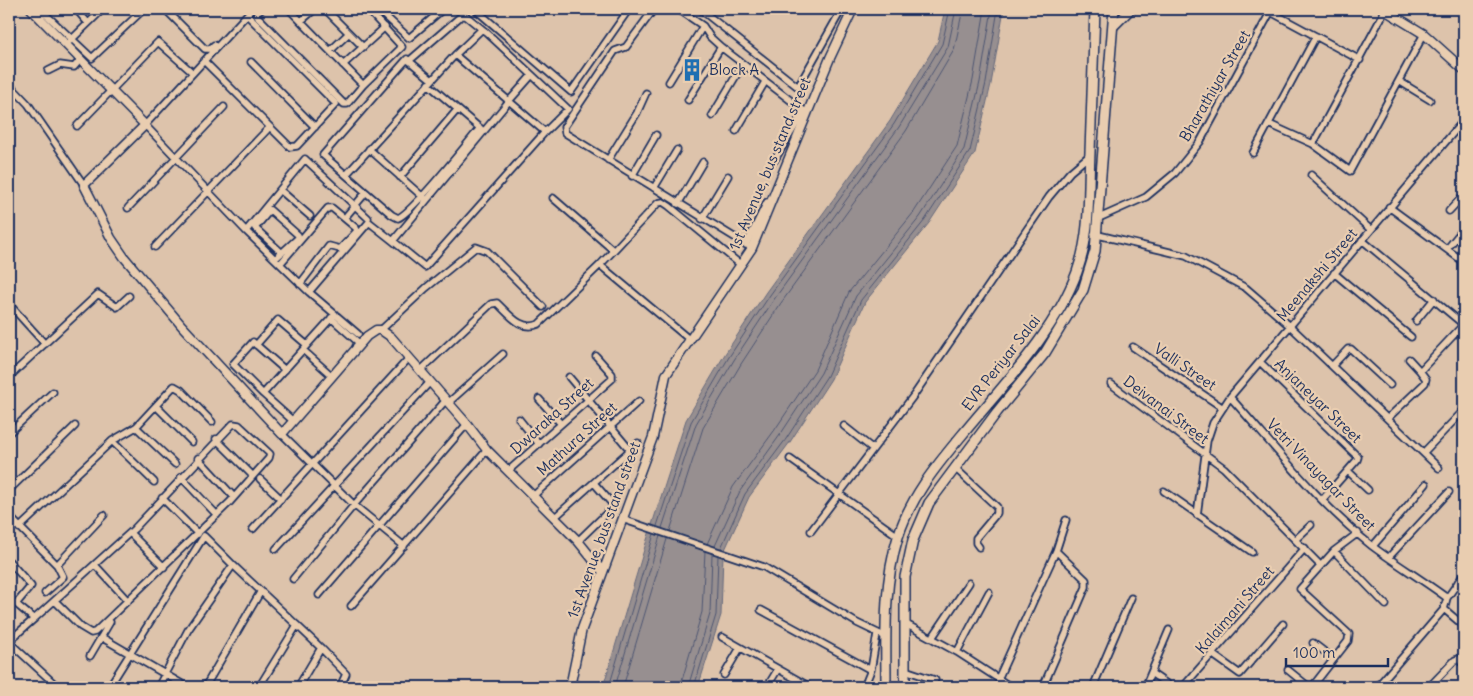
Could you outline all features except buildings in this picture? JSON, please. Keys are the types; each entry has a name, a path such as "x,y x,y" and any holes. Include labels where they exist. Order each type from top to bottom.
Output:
{"main road":[{"name":"EVR Periyar Salai","path":"886,687 881,635 888,580 898,536 929,474 1015,370 1052,320 1076,273 1087,234 1095,9"},
{"name":"EVR Periyar Salai","path":"905,687 905,577 913,540 929,503 1045,353 1083,290 1098,234 1114,9"},
{"path":"1015,370 1025,378"}],"street":[{"path":"31,9 90,58 95,58 144,9"},
{"path":"40,9 69,42 81,59 209,190 246,231 333,316 355,334 359,343 292,420 233,364 253,342 285,370"},
{"path":"76,9 88,22"},
{"path":"69,42 103,9"},
{"path":"167,9 207,50 244,13 242,9"},
{"path":"84,185 145,125 252,9"},
{"path":"262,9 257,16 344,104 358,93 363,85 402,48 366,9"},
{"path":"289,9 363,85"},
{"path":"301,21 315,9"},
{"path":"325,9 362,47"},
{"path":"382,9 380,11 410,38 443,9"},
{"path":"475,9 571,92 629,9"},
{"path":"654,9 626,47 615,51 564,127 565,133 749,247 770,196"},
{"path":"678,9 703,26 710,37 721,47 805,112 774,161"},
{"path":"700,9 798,87 842,9"},
{"name":"1st Avenue, bus stand street","path":"571,685 582,629 653,437 666,375 741,266 805,112 853,9"},
{"path":"1113,27 1130,9"},
{"path":"1313,144 1360,60 1385,9 1424,34 1464,70"},
{"path":"1272,10 1360,60"},
{"name":"Bharathiyar Street","path":"1099,218 1146,197 1175,173 1200,142 1272,10"},
{"path":"204,61 290,147 296,146 336,104 247,15"},
{"path":"309,292 369,222 424,267 545,132 568,109 532,75 482,29 466,16 460,16 409,61 407,59 323,155 398,218 422,196 532,75"},
{"path":"669,82 703,26"},
{"path":"343,65 384,27"},
{"path":"346,175 455,55 482,29"},
{"path":"330,52 349,33"},
{"path":"1269,124 1313,144 1350,170 1424,34"},
{"path":"1253,153 1316,36"},
{"path":"77,126 158,42 193,73"},
{"path":"688,100 721,47"},
{"path":"455,55 545,132"},
{"path":"48,71 60,65 74,67 81,59"},
{"path":"409,61 457,110 483,130"},
{"path":"251,62 314,127"},
{"path":"712,116 743,64"},
{"path":"1399,81 1430,100"},
{"path":"736,131 765,82"},
{"path":"9,84 28,104 84,185 111,238 124,257 182,326 312,465 354,505 404,546"},
{"path":"608,160 637,113 646,93"},
{"path":"128,208 224,107"},
{"path":"400,177 457,110"},
{"name":"Meenakshi Street","path":"1197,515 1207,441 1213,423 1223,408 1389,207 1464,120"},
{"path":"155,247 267,130"},
{"path":"393,241 483,130"},
{"path":"632,176 656,135"},
{"path":"369,149 427,201"},
{"path":"654,188 676,150"},
{"path":"811,530 914,395 1049,197 1070,172 1090,155"},
{"path":"246,231 306,159 368,218"},
{"path":"678,204 703,162"},
{"path":"1311,175 1371,230"},
{"path":"702,219 728,176"},
{"path":"280,190 310,216"},
{"path":"1449,211 1464,195"},
{"path":"347,215 363,196"},
{"path":"554,198 614,250"},
{"path":"421,370 491,304 497,303 519,324 532,327 549,316 658,203 663,202 741,266"},
{"path":"1389,207 1464,262"},
{"path":"278,262 328,208 332,208 357,229 340,249 329,246 300,284"},
{"path":"278,262 282,253 298,235 270,210 254,228 282,253"},
{"path":"1447,249 1464,228"},
{"path":"1087,234 1098,234 1186,256 1246,288 1290,326 1439,468"},
{"path":"1362,240 1464,325 1420,371"},
{"path":"282,434 367,336 376,330 381,330 426,288 476,247 487,251 543,307"},
{"path":"600,265 690,340"},
{"path":"1334,273 1410,337"},
{"path":"9,377 98,294 117,306 129,296"},
{"path":"1416,321 1434,299"},
{"path":"9,304 45,344"},
{"path":"263,394 333,316"},
{"path":"256,345 278,320 331,375"},
{"path":"381,330 391,337 421,370 468,424 487,450 578,542 603,572"},
{"name":"Valli Street","path":"1133,347 1223,408"},
{"path":"1332,366 1348,349 1351,349 1390,385"},
{"path":"293,579 354,505 447,401 503,354"},
{"name":"Dwaraka Street","path":"508,472 612,378 612,374 596,356"},
{"path":"253,529 409,358"},
{"path":"1388,418 1425,383 1426,379 1409,359"},
{"name":"Anjaneyar Street","path":"1260,362 1358,458 1348,471"},
{"path":"569,378 630,450"},
{"path":"276,549 430,382"},
{"name":"Deivanai Street","path":"1111,384 1224,468 1320,565"},
{"path":"19,528 112,441 136,427 176,387 212,422"},
{"path":"9,433 53,392"},
{"name":"Vetri Vinayagar Street","path":"1230,398 1323,499 1372,546 1448,598"},
{"path":"539,399 561,424"},
{"name":"Mathura Street","path":"533,496 639,401"},
{"path":"156,406 192,442"},
{"path":"1424,452 1464,410"},
{"path":"518,419 539,444"},
{"path":"55,601 81,627 92,634 217,515 269,458 270,454 235,424 228,427 130,532 9,642 33,662 58,687"},
{"path":"319,594 468,424"},
{"path":"9,490 75,426"},
{"path":"844,426 873,449"},
{"path":"136,427 175,464"},
{"path":"216,439 253,476"},
{"path":"112,441 154,482"},
{"path":"554,518 638,443"},
{"path":"350,606 487,450"},
{"path":"198,458 234,497"},
{"path":"790,459 898,536"},
{"path":"955,468 997,507 997,513 976,538 976,543 980,547"},
{"path":"1323,499 1348,471 1368,490"},
{"path":"181,478 217,515"},
{"path":"260,479 281,499"},
{"path":"578,542 614,506 594,483"},
{"path":"1372,546 1426,484"},
{"path":"1164,491 1252,552"},
{"path":"1389,557 1449,492"},
{"path":"162,498 198,534"},
{"path":"57,565 104,514"},
{"path":"9,516 57,565 63,577 46,593"},
{"path":"622,519 764,567 881,635 864,687"},
{"path":"998,679 1056,551 1066,520"},
{"path":"1296,539 1311,524"},
{"path":"130,532 164,567"},
{"path":"1288,670 1311,687 1348,641 1350,634 1300,590 1334,551 1358,533"},
{"path":"109,687 204,536 346,674 340,687"},
{"name":"Kalaimani Street","path":"1183,687 1305,548"},
{"path":"1043,687 1086,580 1056,551"},
{"path":"1334,551 1386,605"},
{"path":"9,562 31,586 16,604"},
{"path":"95,564 128,601"},
{"path":"158,687 188,630 233,565"},
{"path":"1377,687 1444,610 1448,598 1464,574"},
{"path":"1458,582 1464,586"},
{"path":"932,638 969,583"},
{"path":"205,687 261,590"},
{"path":"957,652 989,592"},
{"path":"9,598 34,619"},
{"path":"1094,687 1131,598"},
{"path":"761,610 871,670"},
{"path":"1444,610 1464,626"},
{"path":"90,656 110,622"},
{"path":"904,623 957,652 1011,687"},
{"path":"1212,654 1240,674 1284,624"},
{"path":"259,687 297,625"},
{"path":"1145,687 1169,630"},
{"path":"722,637 810,687"},
{"path":"101,638 188,687"},
{"path":"1313,642 1334,659"},
{"path":"298,687 321,648"},
{"path":"724,675 740,648"},
{"path":"1429,687 1455,660 1464,665"},
{"path":"768,687 778,669"},
{"path":"905,670 935,680"},
{"path":"1151,673 1171,687"},
{"path":"571,685 583,687"}],"water":[{"path":"945,9 1004,9 991,84 975,153 929,223 865,302 831,379 790,442 749,497 723,554 721,615 698,687 603,687 646,543 686,420 725,354 766,292 890,121 938,41"}],"place":[{"name":"Block A","path":"692,70"}]}
